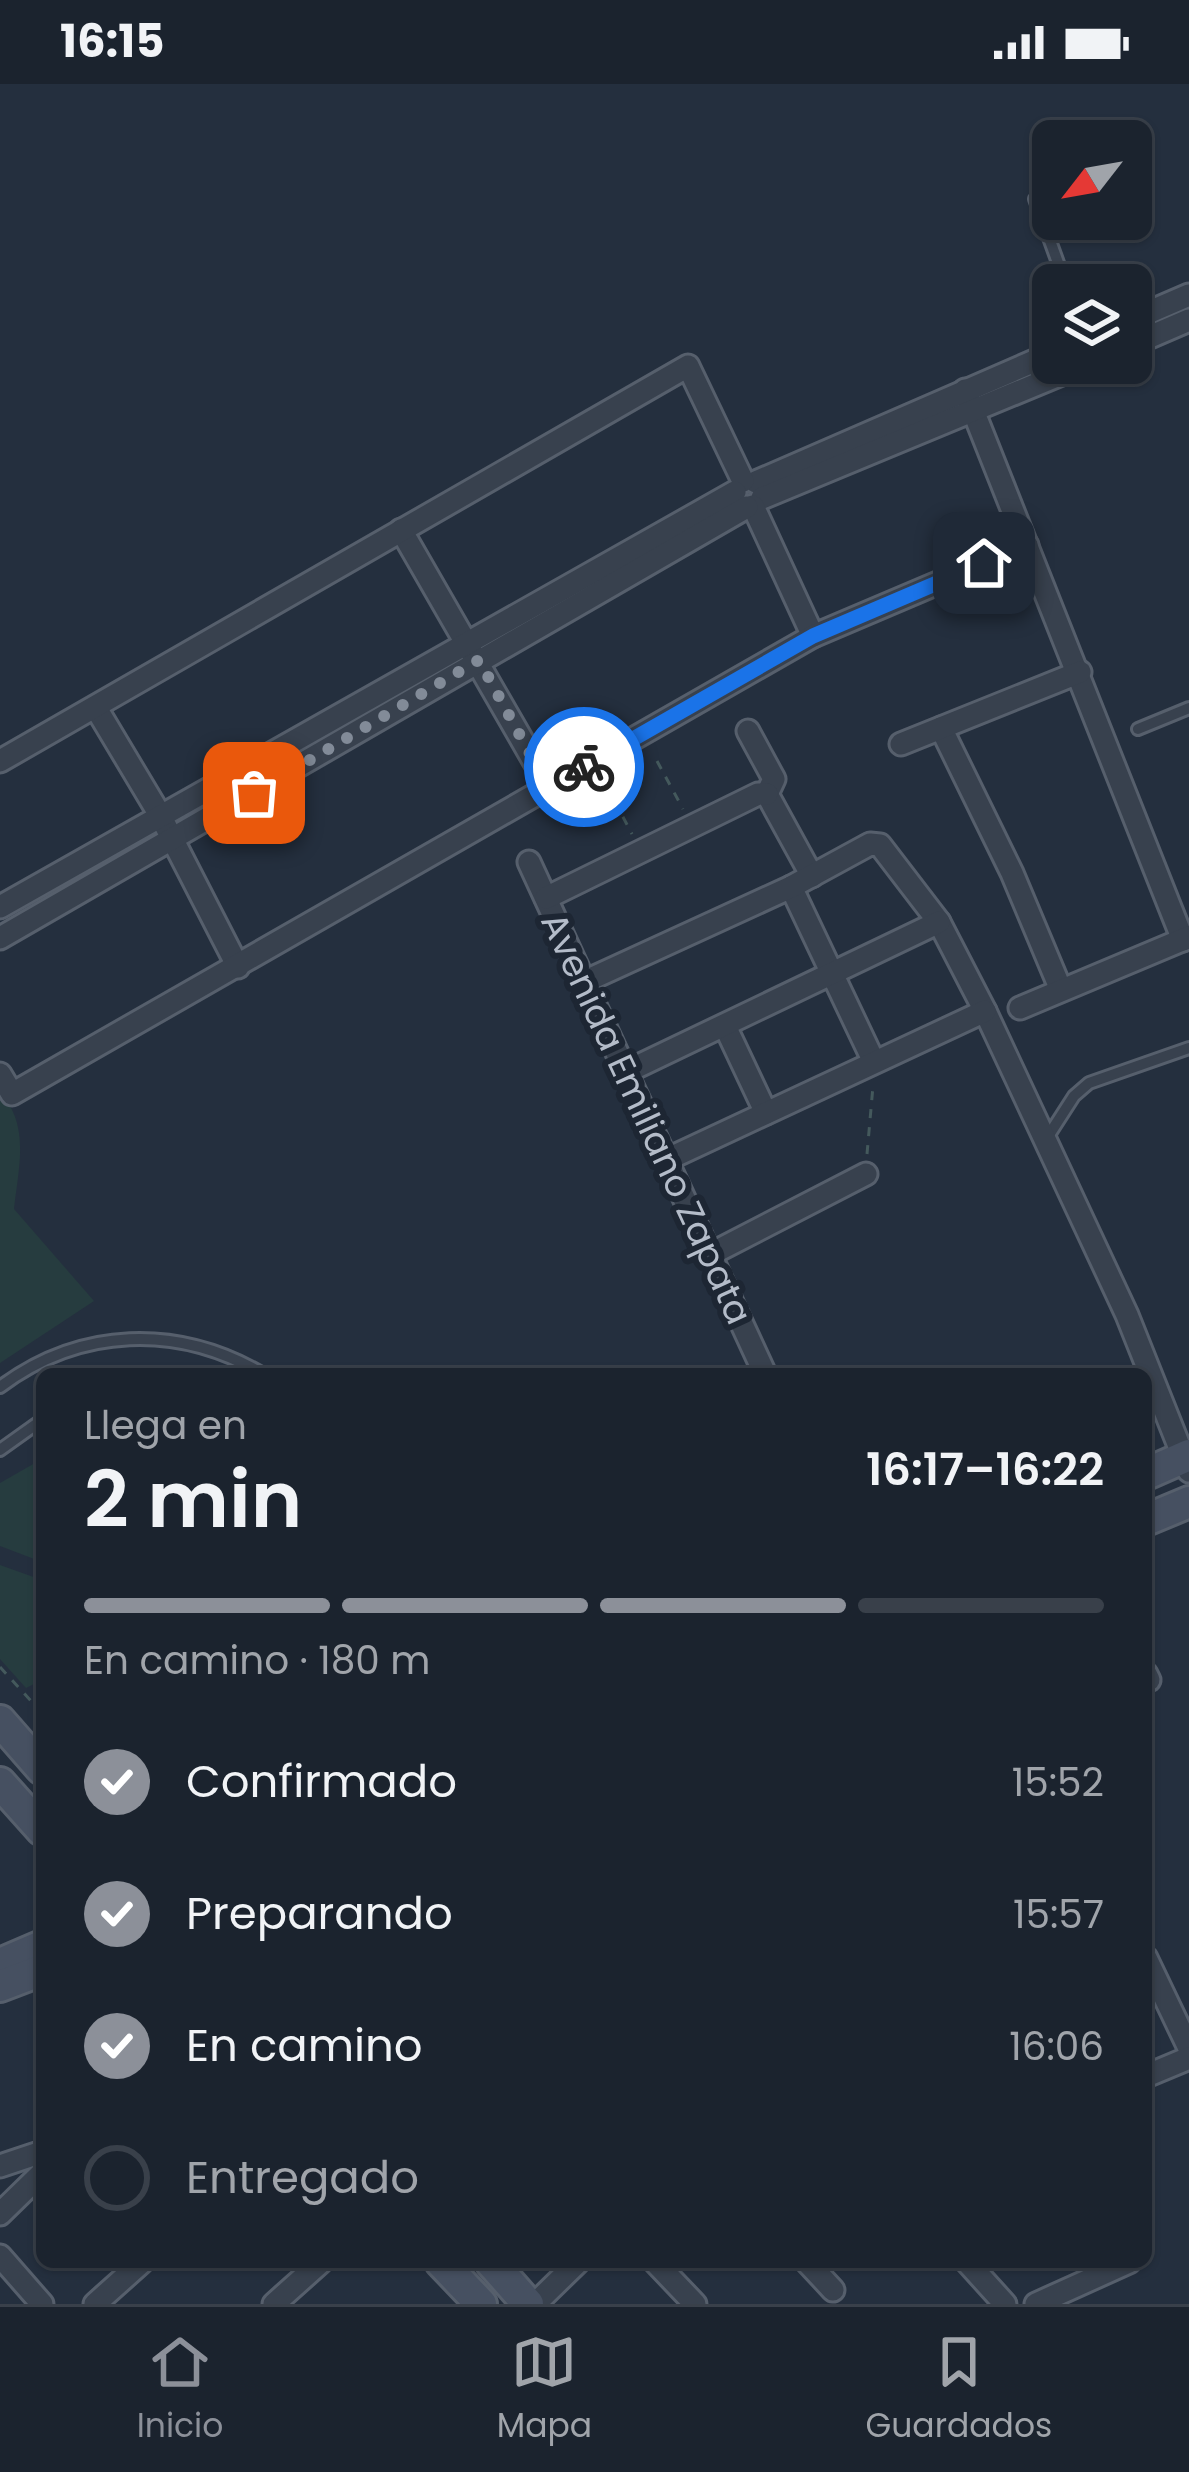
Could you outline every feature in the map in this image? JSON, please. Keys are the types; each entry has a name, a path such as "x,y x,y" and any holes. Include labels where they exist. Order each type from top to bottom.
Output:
{"main road":[{"path":"1152,1472 1187,1462"},
{"path":"1152,1517 1189,1502"},
{"path":"0,1721 36,1762"},
{"path":"0,1783 36,1823"},
{"path":"0,1964 36,1949"},
{"path":"0,1986 36,1972"},
{"path":"446,2268 474,2302"},
{"path":"496,2268 532,2304"}],"street":[{"path":"1152,311 1189,296"},
{"path":"1152,336 1189,320"},
{"path":"969,400 1032,365"},
{"path":"0,761 688,367 813,636"},
{"path":"0,938 474,651 749,494 969,400 1032,380"},
{"path":"969,400 1186,939 1020,1008"},
{"path":"401,530 548,787"},
{"path":"0,1074 12,1094 813,636 1027,545"},
{"path":"0,907 160,815 474,651"},
{"path":"901,744 1080,672"},
{"path":"96,709 160,815 238,967"},
{"path":"941,728 1012,873 1061,990"},
{"path":"748,731 774,779 766,794"},
{"path":"546,898 766,794"},
{"path":"766,794 812,876"},
{"path":"586,981 790,887 870,844 880,845 939,922 986,1011 1149,1368"},
{"name":"Avenida Emiliano Zapata","path":"529,862 762,1368"},
{"path":"790,887 874,1062"},
{"path":"626,1072 939,922"},
{"path":"668,1159 986,1011"},
{"path":"725,1026 766,1113"},
{"path":"710,1254 866,1174"},
{"path":"1152,1376 1187,1462"},
{"path":"1152,1971 1189,2048"},
{"path":"1152,2073 1189,2058"},
{"path":"0,2166 36,2154"},
{"path":"0,2214 36,2180"},
{"path":"0,2256 42,2304"},
{"path":"95,2304 135,2268"},
{"path":"274,2304 314,2268"},
{"path":"532,2304 571,2268"},
{"path":"662,2268 695,2304"},
{"path":"813,2268 833,2290"},
{"path":"973,2268 1005,2304"},
{"path":"1036,2304 1079,2272"}],"lane":[{"path":"1138,729 1189,708"},
{"path":"1045,1141 1074,1096 1089,1083 1189,1048"},
{"path":"0,1387 39,1362 78,1348 148,1336 193,1343 249,1368"},
{"path":"0,1450 36,1424"}],"path":[{"path":"657,761 692,826"},
{"path":"606,785 641,851"},
{"path":"866,1174 874,1062"},
{"path":"0,1667 36,1706"}],"green space":[{"path":"0,1093 19,1133 14,1209 94,1301 0,1363"},
{"path":"36,1462 36,1560 0,1546 0,1483"},
{"path":"0,1565 36,1578 36,1683 26,1688 0,1659"}],"way so far":[{"path":"254,793 479,660 548,787 584,767"}],"route":[{"path":"584,767 813,636 984,563"}]}
